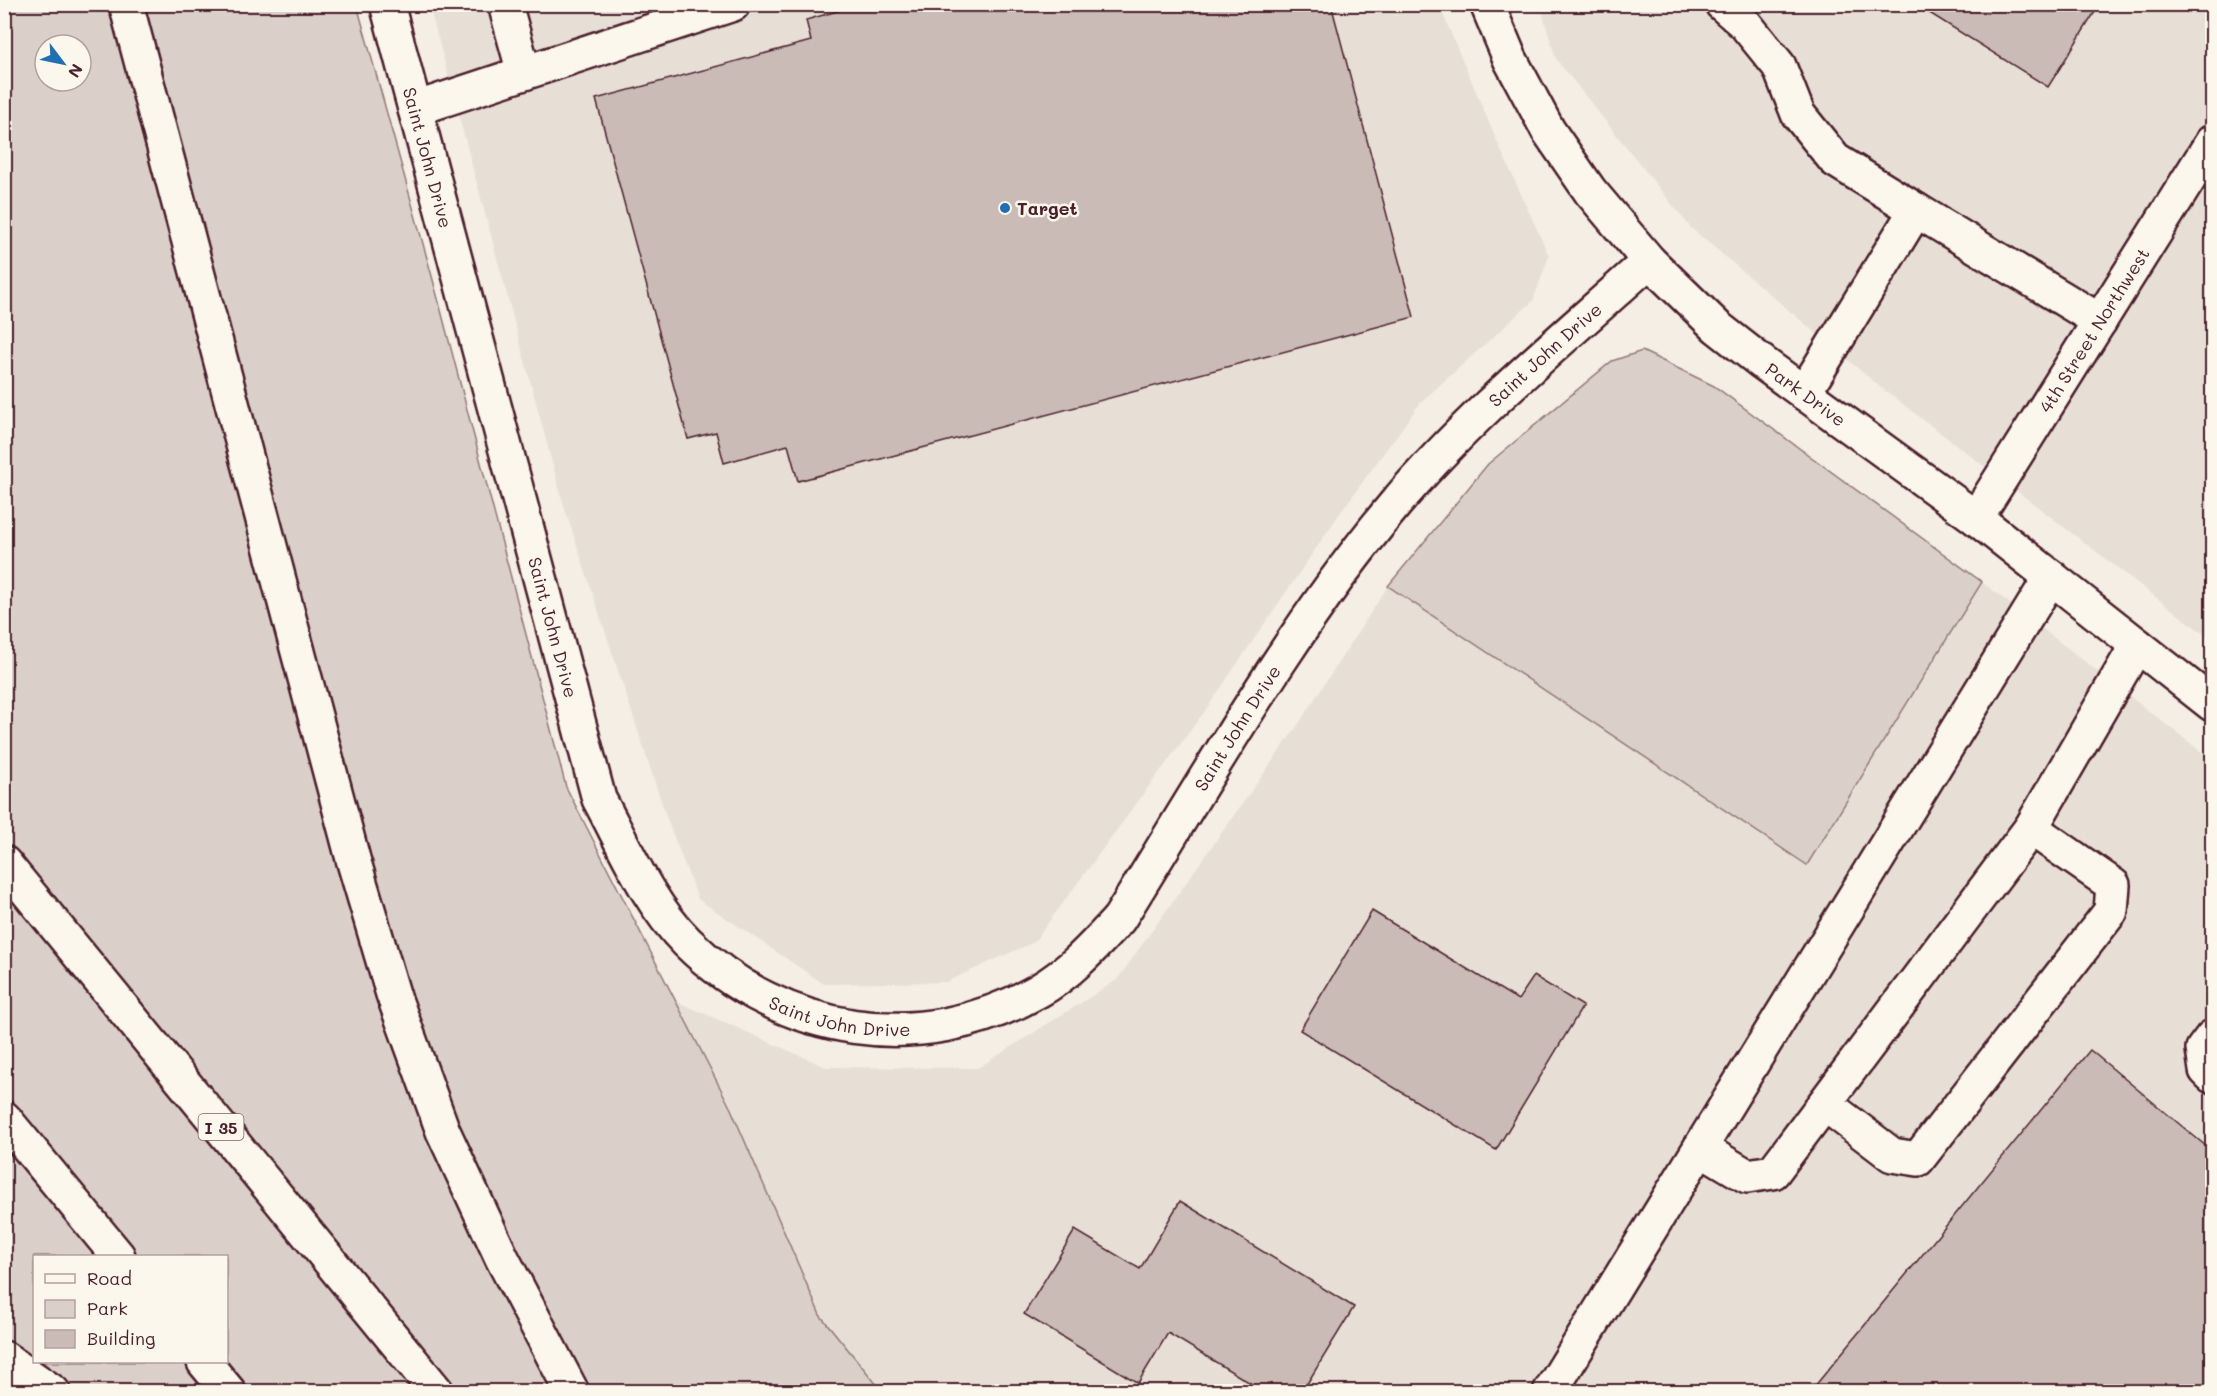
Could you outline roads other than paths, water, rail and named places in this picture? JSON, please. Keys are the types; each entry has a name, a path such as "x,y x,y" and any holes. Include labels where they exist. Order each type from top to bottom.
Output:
{"main road":[{"path":"126,4 353,859 393,994 443,1131 502,1258 572,1392"},
{"name":"Saint John Drive","path":"387,4 599,799 655,903 686,941 731,980 774,1005 820,1021 879,1030 937,1027 985,1015 1039,991 1086,955 1119,919 1296,634 1397,501 1455,439 1649,261"},
{"path":"505,4 524,73"},
{"path":"415,109 733,4"},
{"path":"1722,4 1745,24 1779,66 1798,114 1835,160 2100,321"},
{"name":"Park Drive","path":"1495,7 1510,58 1548,129 1590,191 1649,261 1717,327 1976,518 2212,704"},
{"name":"4th Street Northwest","path":"1976,518 2212,142"},
{"path":"1804,393 1916,210"},
{"path":"1550,1392 2051,577"},
{"path":"1700,1148 1747,1176 1773,1172 2031,828 2137,645"},
{"path":"1825,1104 1892,1155 1918,1160 2111,911 2113,885 2031,828"},
{"name":"I 35","path":"4,864 437,1392"},
{"path":"2212,1037 2203,1049 2206,1070 2212,1076"},
{"path":"4,1118 116,1255"},
{"path":"4,1358 53,1392"},
{"path":"205,1363 229,1392"}],"place":[{"name":"Target","path":"1005,208"}]}
